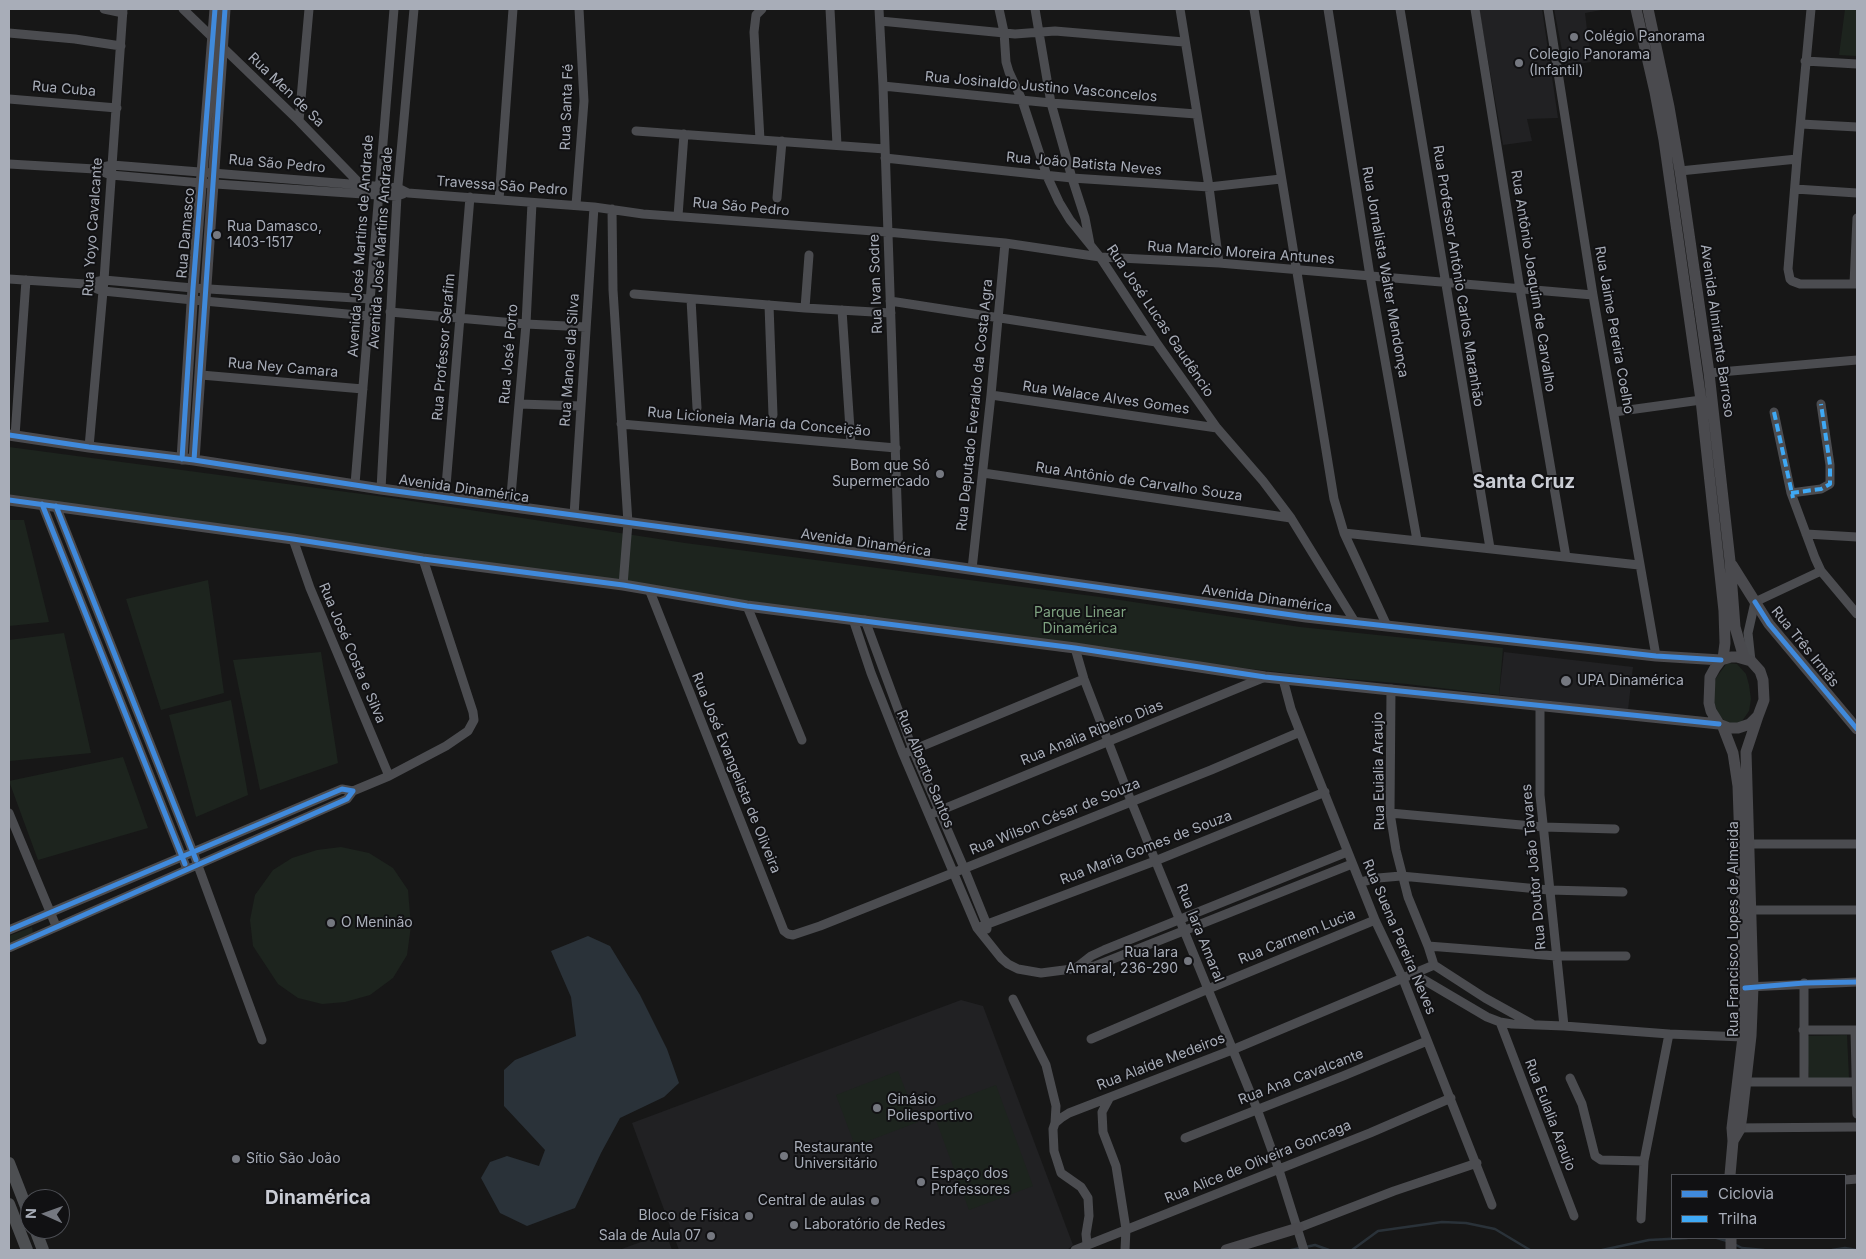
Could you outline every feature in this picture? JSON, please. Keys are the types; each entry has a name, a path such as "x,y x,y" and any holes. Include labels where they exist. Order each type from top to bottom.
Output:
{"main road":[{"name":"Rua Damasco","path":"208,178 215,9"},
{"name":"Rua Damasco","path":"182,459 225,9"},
{"name":"Avenida Almirante Barroso","path":"1636,9 1664,140 1701,400 1724,611 1722,660"},
{"name":"Avenida Almirante Barroso","path":"1648,9 1670,107 1680,171 1709,373 1730,561 1735,627 1747,660"},
{"name":"Rua Damasco","path":"194,460 201,375 199,295"},
{"name":"Avenida Dinamérica","path":"12,435 628,524 972,569 1306,617 1656,656 1722,660"},
{"path":"9,500 423,559 623,585 747,606 1075,648 1265,677 1729,728 1745,726 1758,716 1764,700 1763,680 1760,671 1747,660 1737,657 1722,660 1710,677 1708,691 1711,711 1721,726"},
{"name":"Rua Três Irmãs","path":"1730,561 1769,624 1857,729"},
{"name":"Rua Francisco Lopes de Almeida","path":"1730,1174 1733,1141 1747,1082 1751,910 1746,752 1758,716"},
{"name":"Rua Francisco Lopes de Almeida","path":"1721,726 1733,753 1738,786 1749,987 1736,1128"},
{"path":"9,1163 20,1191"},
{"path":"9,1204 27,1250"},
{"path":"1226,1250 1299,1233"}],"street":[{"path":"104,9 123,11"},
{"name":"Rua Men de Sa","path":"182,9 300,121 362,189"},
{"path":"300,121 308,9"},
{"name":"Avenida José Martins de Andrade","path":"355,484 394,9"},
{"name":"Avenida José Martins Andrade","path":"381,489 397,192 414,9"},
{"path":"499,200 512,9"},
{"name":"Rua Santa Fé","path":"576,205 584,100 579,9"},
{"path":"760,140 754,32 756,15 762,9"},
{"path":"830,9 837,145"},
{"name":"Rua Ivan Sodre","path":"879,9 899,559"},
{"name":"Rua José Lucas Gaudêncio","path":"999,9 1004,32 1006,62 1022,100 1047,176 1059,202 1070,220 1100,257 1156,342 1217,428 1291,518 1355,622"},
{"path":"1035,9 1051,103 1072,178 1086,218 1091,245"},
{"path":"1180,9 1219,263"},
{"path":"1254,9 1334,498 1344,533 1387,626"},
{"name":"Rua Jornalista Walter Mendonça","path":"1328,9 1370,276 1417,540"},
{"name":"Rua Professor Antônio Carlos Maranhão","path":"1400,9 1490,548"},
{"name":"Rua Antônio Joaquim de Carvalho","path":"1476,9 1520,289 1566,557"},
{"name":"Rua Jaime Pereira Coelho","path":"1548,9 1593,295 1656,656"},
{"path":"1811,9 1788,269 1792,282 1800,284 1856,284 1857,218"},
{"name":"Rua Yoyo Cavalcante","path":"88,447 104,280 123,11"},
{"path":"880,21 1022,34 1055,31 1184,42"},
{"path":"9,33 75,39 121,46"},
{"path":"1805,61 1857,64"},
{"name":"Rua Josinaldo Justino Vasconcelos","path":"883,86 1051,103 1196,114"},
{"name":"Rua Cuba","path":"9,98 117,108"},
{"path":"1801,124 1857,127"},
{"name":"Rua João Batista Neves","path":"636,131 837,145 885,154 1072,178 1209,188 1281,179"},
{"path":"678,216 684,134"},
{"path":"778,198 782,142"},
{"path":"1680,171 1797,158"},
{"name":"Rua São Pedro","path":"9,164 95,170 111,175 208,178 397,192"},
{"name":"Rua São Pedro","path":"95,170 112,165 208,178"},
{"path":"1795,189 1857,193"},
{"name":"Travessa São Pedro","path":"397,192 594,207"},
{"name":"Rua Professor Serafim","path":"445,498 470,198"},
{"name":"Rua José Porto","path":"510,507 526,324 532,203"},
{"name":"Rua São Pedro","path":"594,207 643,214 887,232"},
{"name":"Rua Manoel da Silva","path":"574,515 594,207"},
{"path":"612,209 612,254 628,524 623,585"},
{"name":"Rua Marcio Moreira Antunes","path":"887,232 1005,243 1100,257 1219,263 1593,295"},
{"name":"Rua Deputado Everaldo da Costa Agra","path":"972,569 1005,243"},
{"path":"805,308 809,255"},
{"path":"9,279 85,284 104,280 199,295 369,316"},
{"path":"12,435 26,280"},
{"path":"85,284 102,291 371,299"},
{"path":"634,294 891,313"},
{"name":"Rua Licioneia Maria da Conceição","path":"691,299 697,408"},
{"path":"890,301 1156,342"},
{"name":"Rua Licioneia Maria da Conceição","path":"769,305 773,415"},
{"path":"842,310 851,444"},
{"path":"390,312 526,324 586,327"},
{"path":"1709,373 1857,360"},
{"name":"Rua Ney Camara","path":"201,375 363,389"},
{"name":"Rua Walace Alves Gomes","path":"991,395 1217,428"},
{"path":"1614,412 1701,400"},
{"path":"519,404 581,406"},
{"path":"1791,493 1821,488 1830,484 1830,465 1821,404"},
{"path":"1774,412 1791,493 1814,558 1821,570 1857,614"},
{"name":"Rua Licioneia Maria da Conceição","path":"621,424 896,448"},
{"name":"Rua Antônio de Carvalho Souza","path":"983,473 1291,518"},
{"path":"42,504 187,869"},
{"path":"56,506 193,852 262,1040"},
{"path":"1344,533 1640,565"},
{"path":"1806,534 1857,537"},
{"name":"Rua José Costa e Silva","path":"293,539 310,588 389,776"},
{"path":"9,948 347,799 353,791 389,776 440,750 468,731 474,720 473,712 423,559"},
{"path":"1747,660 1748,633 1755,602 1821,570"},
{"name":"Rua José Evangelista de Oliveira","path":"649,589 784,931 793,935 820,926"},
{"path":"80,600 90,595"},
{"path":"1847,602 1857,603"},
{"path":"747,606 802,740"},
{"name":"Rua Alberto Santos","path":"853,619 871,673 903,754 977,928 1001,958 1018,969 1041,973 1095,966 1352,864"},
{"path":"865,620 913,750 987,924 987,940"},
{"name":"Rua Iara Amaral","path":"1075,648 1084,679 1131,801 1256,1109 1279,1170 1304,1250"},
{"path":"871,673 883,668"},
{"name":"Rua Analia Ribeiro Dias","path":"929,815 1265,677"},
{"path":"903,754 1084,679"},
{"name":"Rua Suena Pereira Neves","path":"1284,679 1288,701 1347,852 1361,882 1375,920 1403,979 1492,1205"},
{"name":"Rua Euialia Araujo","path":"1392,690 1390,813 1401,876 1434,965"},
{"name":"Rua Doutor João Tavares","path":"1540,706 1540,795 1564,1026"},
{"name":"Rua Wilson César de Souza","path":"820,926 1300,732"},
{"path":"9,930 342,789 353,791"},
{"name":"Rua Maria Gomes de Souza","path":"977,928 1155,861 1325,792"},
{"path":"9,813 56,926"},
{"path":"1390,813 1543,827 1615,828"},
{"path":"236,834 242,845"},
{"path":"1750,844 1857,844"},
{"path":"1076,968 1091,956 1104,950 1347,852"},
{"path":"1361,882 1401,876 1549,890 1623,892"},
{"path":"1751,910 1857,910"},
{"name":"Rua Carmem Lucia","path":"1091,1039 1375,920"},
{"path":"1428,946 1556,956 1626,956"},
{"path":"1434,965 1485,998 1533,1024"},
{"name":"Rua Alaíde Medeiros","path":"1055,1123 1066,1114 1232,1050 1434,965"},
{"path":"1414,974 1487,1017 1500,1022 1669,1034 1743,1037"},
{"path":"1749,987 1857,982"},
{"path":"1804,983 1804,1082"},
{"path":"1013,999 1046,1065 1056,1106 1052,1138 1059,1169 1066,1177 1081,1187 1088,1198 1089,1216 1086,1234 1088,1244"},
{"name":"Rua Eulalia Araujo","path":"1500,1022 1574,1216"},
{"path":"1803,1030 1856,1030 1857,1114"},
{"path":"1641,1219 1644,1161 1669,1034"},
{"name":"Rua Ana Cavalcante","path":"1185,1138 1427,1041"},
{"path":"1570,1078 1582,1104 1590,1132 1593,1153 1597,1158 1601,1160 1644,1161"},
{"path":"1747,1082 1856,1082"},
{"path":"1110,1097 1102,1112 1103,1132 1116,1166 1126,1229 1125,1250"},
{"name":"Rua Alice de Oliveira Goncaga","path":"1075,1250 1279,1170 1451,1098"},
{"path":"1056,1106 1066,1114"},
{"path":"1736,1128 1857,1126"},
{"path":"1299,1233 1394,1191 1477,1163"}],"shaded area":[{"name":"Colegio Panorama (Infantil)","path":"1479,9 1542,9 1558,118 1527,119 1532,141 1503,145"},
{"name":"Colégio Panorama","path":"1554,9 1607,9 1585,13 1591,62 1565,66"},
{"name":"UPA Dinamérica","path":"1504,652 1633,667 1628,710 1499,695"},
{"path":"588,936 610,946 640,995 667,1049 679,1083 664,1097 620,1118 575,1208 527,1226 500,1213 481,1178 490,1162 507,1156 539,1166 545,1150 504,1106 504,1070 515,1060 576,1036 571,997 551,951"},
{"path":"961,1000 983,1006 1073,1245 1067,1250 679,1250 632,1123"},
{"path":"666,1233 672,1250 619,1250"}],"green space":[{"path":"1845,9 1857,9 1857,56 1839,55"},
{"name":"Parque Linear Dinamérica","path":"9,447 392,498 685,543 1100,597 1300,627 1503,648 1499,695 1155,658 9,497"},
{"path":"9,520 24,520 49,622 9,626"},
{"path":"208,580 224,693 161,710 126,599"},
{"path":"64,633 91,753 10,761 9,640"},
{"path":"321,652 338,763 260,790 233,660"},
{"path":"1727,663 1737,664 1746,674 1749,685 1751,699 1749,711 1740,724 1730,725 1719,716 1711,695 1716,678"},
{"path":"231,700 248,795 196,817 169,715"},
{"path":"123,757 148,828 38,860 9,781"},
{"name":"O Meninão","path":"341,847 369,853 393,868 408,890 411,926 407,955 393,978 370,995 345,1002 322,1004 298,998 278,984 253,946 250,920 255,895 273,870 292,858 317,850"},
{"path":"32,927 33,933 9,943 9,936"},
{"path":"1847,1035 1849,1078 1809,1078 1806,1036"},
{"name":"Ginásio Poliesportivo","path":"898,1071 918,1122 855,1146 836,1095"},
{"path":"996,1085 1033,1186 969,1210 932,1109"}],"waterway":[{"path":"1352,1250 1378,1231 1442,1222 1466,1223 1495,1229 1530,1250"},
{"path":"1602,1250 1649,1240 1671,1239"},
{"path":"1720,1239 1727,1241"},
{"path":"1734,1244 1742,1248 1764,1250"},
{"path":"1291,1250 1315,1245 1329,1250"},
{"path":"1832,1250 1845,1248 1857,1250"}],"marked path":[{"path":"1791,493 1821,489 1830,484 1830,465 1821,404"},
{"path":"1774,412 1793,498"}],"cycle path":[{"path":"182,459 193,288 215,9"},
{"path":"194,460 225,9"},
{"path":"9,435 194,460 381,489 899,559 1306,617 1656,656 1721,660"},
{"path":"9,500 423,559 623,585 747,606 1075,648 1265,677 1719,724"},
{"path":"42,504 185,864"},
{"path":"56,506 196,860"},
{"path":"1755,602 1769,624 1857,729"},
{"path":"9,930 342,789 353,791 347,799 9,948"},
{"path":"1745,988 1804,983 1857,982"}],"place":[{"name":"Colégio Panorama","path":"1574,37"},
{"name":"Colegio Panorama (Infantil)","path":"1519,63"},
{"name":"Rua Damasco, 1403-1517","path":"217,235"},
{"name":"Bom que Só Supermercado","path":"940,474"},
{"name":"UPA Dinamérica","path":"1566,681"},
{"name":"O Meninão","path":"331,923"},
{"name":"Rua Iara Amaral, 236-290","path":"1188,961"},
{"name":"Ginásio Poliesportivo","path":"877,1108"},
{"name":"Restaurante Universitário","path":"784,1156"},
{"name":"Sítio São João","path":"236,1159"},
{"name":"Espaço dos Professores","path":"921,1182"},
{"name":"Central de aulas","path":"875,1201"},
{"name":"Bloco de Física","path":"749,1216"},
{"name":"Laboratório de Redes","path":"794,1225"},
{"name":"Sala de Aula 07","path":"711,1236"}],"district":[{"name":"Santa Cruz","path":"1524,482"},
{"name":"Dinamérica","path":"318,1198"}]}
